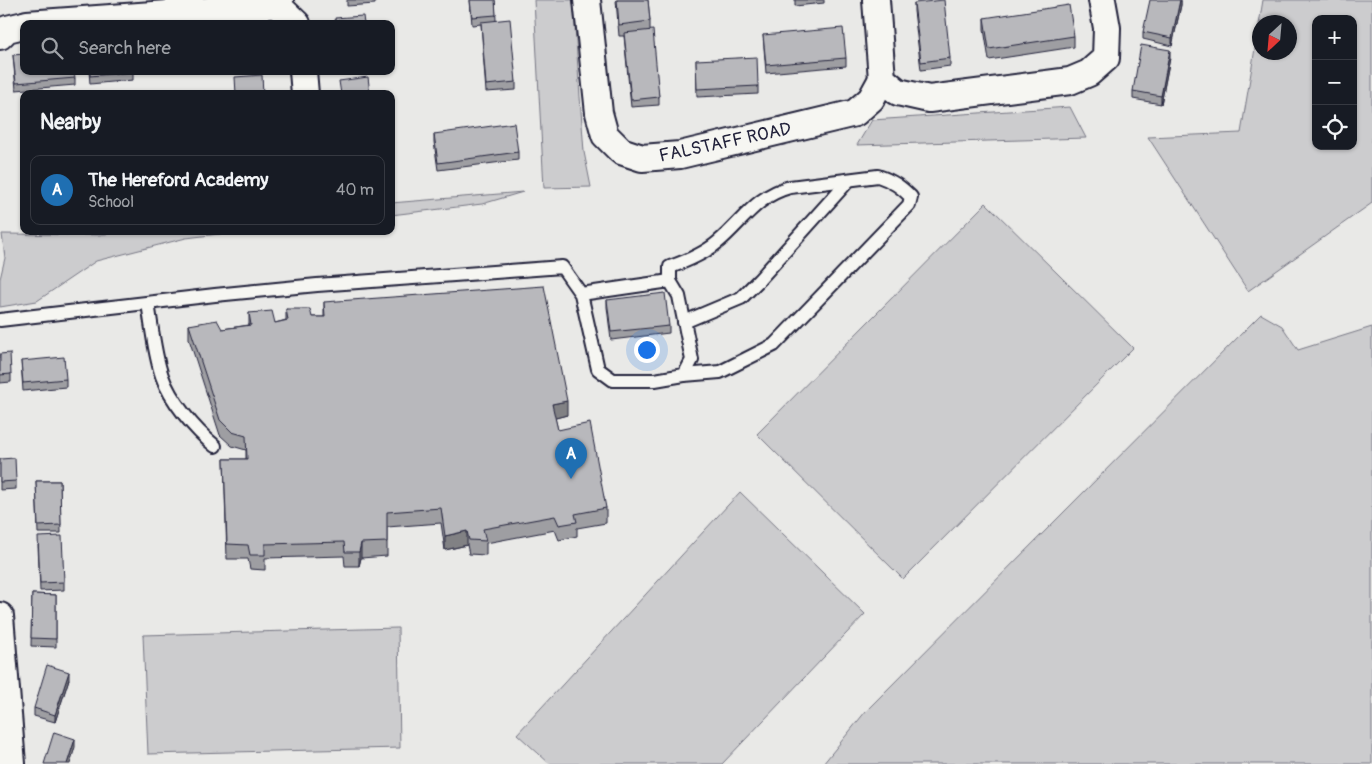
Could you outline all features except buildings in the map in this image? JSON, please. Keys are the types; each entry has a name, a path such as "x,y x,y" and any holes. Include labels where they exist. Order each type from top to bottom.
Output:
{"street":[{"name":"FALSTAFF ROAD","path":"587,0 599,113 605,135 621,150 642,158 680,155 855,112 871,99 882,80"},
{"path":"876,0 882,80 898,92 930,98 1070,81 1089,73 1106,58 1107,28 1102,0"},
{"path":"82,20 251,8 278,2 295,20"},
{"path":"0,36 7,30 20,26"},
{"path":"303,75 304,90"},
{"path":"0,616 12,764"}],"lane":[{"path":"0,320 317,285 562,267 581,294 598,369 613,380 655,380 720,372 774,345 910,205 911,197 902,187 878,176 790,187 777,191 761,200 717,243 699,254 670,267 670,281 679,296 692,360 684,375"},
{"path":"684,322 741,298 849,180"},
{"path":"581,294 670,281"},
{"path":"148,303 158,364 167,388 186,415 206,439 215,446"}],"shaded area":[{"path":"534,0 573,0 584,152 591,187 544,188"},
{"path":"1263,0 1372,0 1372,203 1248,291 1148,137 1241,133 1253,60 1297,60 1297,15 1261,15"},
{"path":"1070,107 1086,138 857,145 872,120"},
{"path":"523,192 482,204 395,215 395,203"},
{"path":"986,203 1133,348 903,579 757,434"},
{"path":"2,234 211,235 186,238 96,261 37,301 0,307 0,279 5,258"},
{"path":"1261,314 1282,326 1298,350 1372,327 1372,764 823,764 866,711"},
{"path":"740,492 865,614 722,764 550,764 517,734"},
{"path":"398,628 400,748 148,754 143,635"}],"place":[{"name":"The Hereford Academy","path":"571,479"}]}
